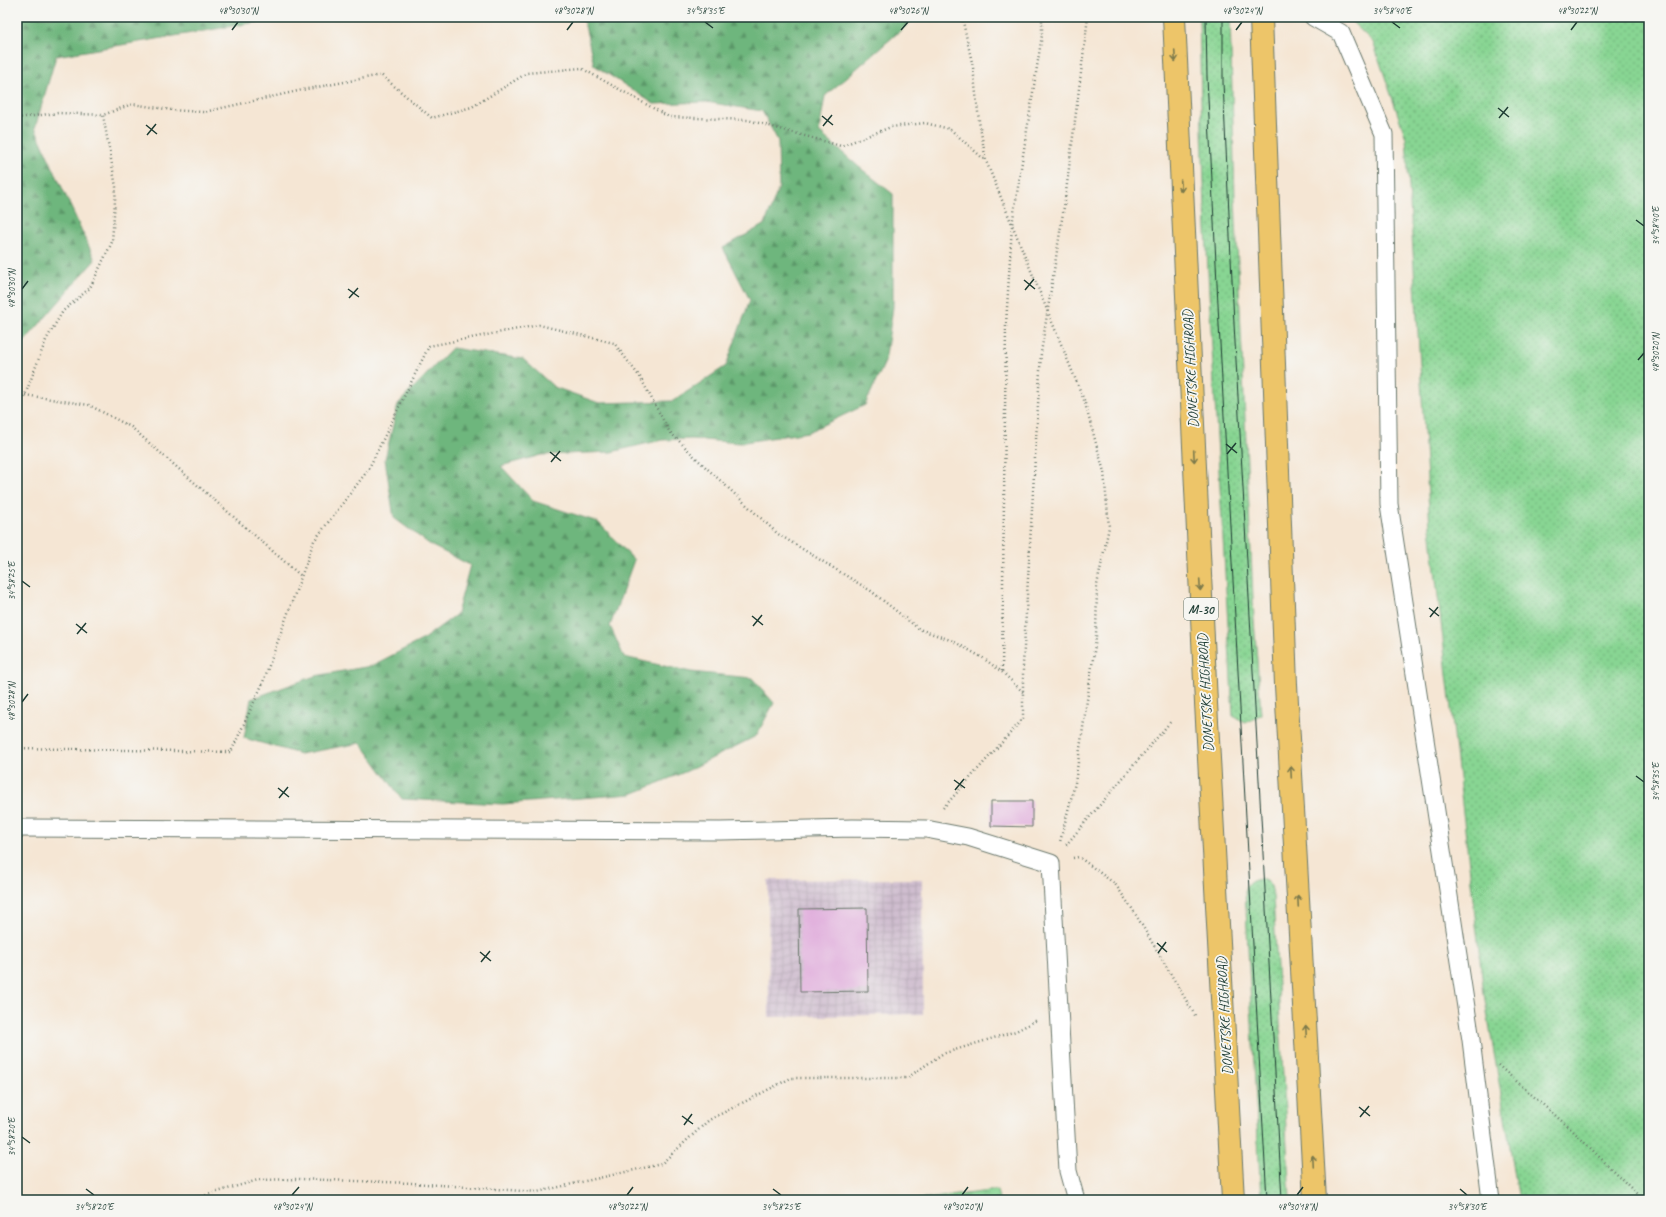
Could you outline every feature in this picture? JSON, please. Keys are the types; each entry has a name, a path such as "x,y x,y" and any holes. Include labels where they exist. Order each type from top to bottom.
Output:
{"highway":[{"name":"DONETSKE HIGHROAD","path":"1174,17 1206,711 1233,1200"},
{"path":"1260,17 1286,685 1315,1200"}],"lane":[{"path":"1313,17 1341,33 1384,134 1389,504 1471,1040 1491,1200"},
{"path":"17,828 720,831 854,828 926,829 968,837 1051,862 1068,1171 1076,1200"}],"path":[{"path":"962,17 973,67 979,121 986,161 1084,400 1104,472 1109,527 1097,585 1096,638 1075,783 1060,840 1051,862"},
{"path":"1002,672 1006,325 1012,225 1042,35 1042,17"},
{"path":"926,829 958,790 1023,718 1024,665 1041,353 1066,192 1088,17"},
{"path":"17,118 58,113 103,115 132,104 172,110 204,112 307,89 381,75 432,118 472,107 527,73 581,68 669,117 748,120 841,146 891,127 925,123 950,129 986,161"},
{"path":"17,407 26,395 46,340 64,311 90,288 112,242 116,187 103,115"},
{"path":"17,748 231,752 262,685 314,541 368,470 429,346 539,325 614,343 640,377 669,431 778,534 871,591 919,629 953,640 982,658 1002,672 1023,692"},
{"path":"26,395 89,405 131,426 301,576"},
{"path":"1051,862 1172,720"},
{"path":"1051,862 1079,857 1114,884 1133,910 1199,1021"},
{"path":"190,1200 258,1180 300,1179 412,1183 536,1192 544,1191 662,1164 709,1120 791,1078 907,1078 942,1054 1016,1031 1058,1008"},
{"path":"1471,1040 1573,1132 1643,1200"}],"shaded area":[{"path":"922,879 923,1014 769,1017 768,880"}],"green space":[{"path":"17,17 280,17 56,56 35,128 95,260 17,350"},
{"path":"583,17 916,17 825,96 819,132 893,194 893,307 885,362 865,405 808,432 739,443 692,439 662,440 611,452 541,455 501,466 533,501 598,522 634,560 610,626 624,657 691,672 752,678 774,703 756,736 687,771 632,794 503,804 402,799 361,743 300,754 244,738 251,699 315,676 371,666 422,640 457,614 470,565 432,546 394,518 385,459 398,404 452,348 523,359 554,387 599,403 673,401 726,366 750,300 723,248 765,224 779,187 778,141 762,111 706,102 654,104 594,65"},
{"path":"1199,17 1230,17 1235,199 1254,620 1261,714 1252,720 1245,722 1233,716 1208,279"},
{"path":"1347,17 1649,17 1649,1200 1519,1200 1484,994 1430,527 1406,138 1373,42"},
{"path":"1261,879 1267,881 1271,885 1273,896 1290,1200 1261,1200 1245,889 1252,882"},
{"path":"997,1190 999,1200 917,1200"}],"building":[{"path":"991,801 1032,801 1032,827 991,826"},
{"path":"867,908 868,991 800,992 799,909"}],"tram line":[{"path":"1206,17 1207,77 1219,325 1267,1200"},
{"path":"1223,17 1223,82 1234,324 1282,1200"}]}
